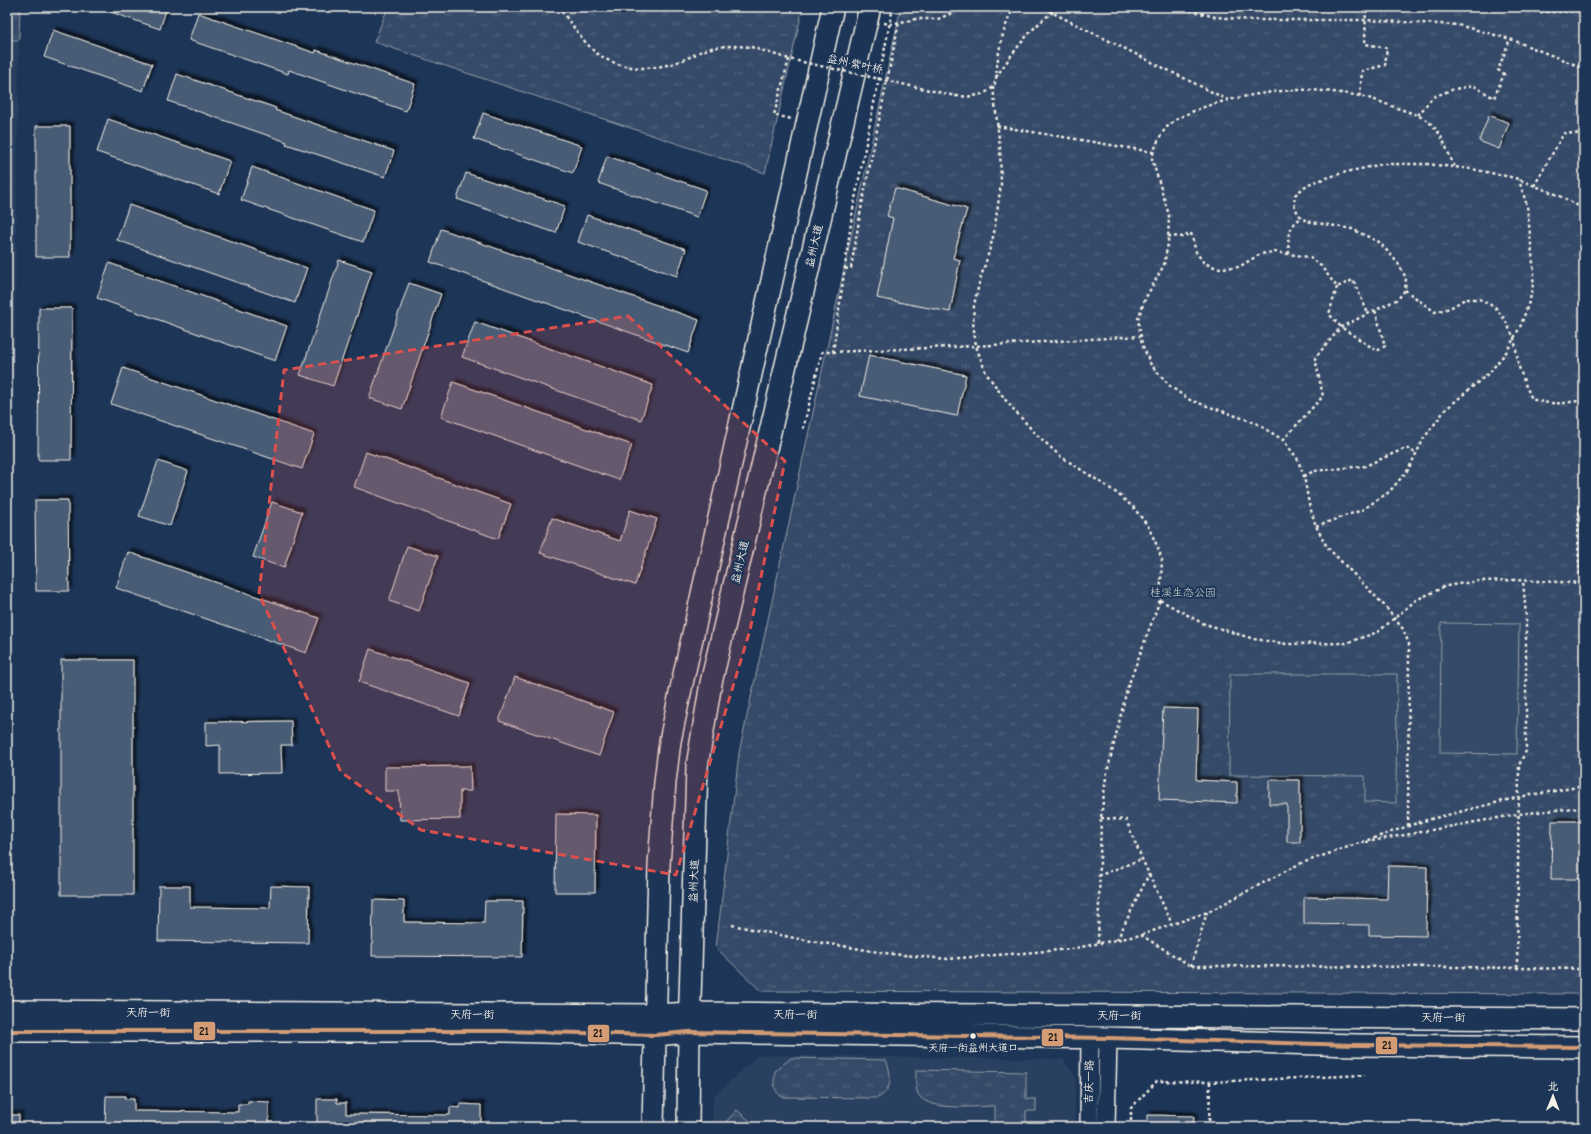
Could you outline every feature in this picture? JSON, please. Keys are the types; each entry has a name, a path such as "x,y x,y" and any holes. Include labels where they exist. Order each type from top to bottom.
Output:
{"main road":[{"path":"653,1127 659,865 665,782 670,741 684,672 833,7"},
{"name":"益州大道","path":"688,1127 689,1022 697,766 711,683 870,7"},
{"name":"天府一街","path":"7,1011 655,1025"},
{"name":"天府一街","path":"7,1031 505,1031 655,1025 689,1022 1584,1019"},
{"name":"天府一街","path":"689,1022 1099,1038 1356,1045 1584,1047"}],"street":[{"name":"吉庆一路","path":"1089,1127 1099,1038"},
{"name":"吉庆一路","path":"1099,1038 1106,1127"}],"path":[{"name":"益州·紫叶桥","path":"558,7 594,50 613,62 631,68 656,68 680,62 709,49 732,46 751,47 789,59 956,96 965,97 983,94 993,87"},
{"path":"833,352 853,210 894,7"},
{"path":"890,24 916,19 938,19 966,7"},
{"path":"1014,7 1003,33 993,87 1000,147 1001,184 994,234 974,305 973,323 976,346 986,373 1007,402 1034,432 1060,456 1114,491 1133,507 1148,526 1162,560 1160,600 1126,689 1110,756 1101,818 1098,876 1098,944"},
{"path":"1044,7 1051,12 1229,100"},
{"path":"996,77 1018,48 1051,12 1062,7"},
{"path":"1178,7 1215,18 1253,20 1365,20 1458,25 1510,39 1584,69"},
{"path":"1360,96 1362,72 1385,65 1387,48 1365,44 1366,7"},
{"path":"1474,7 1539,12 1584,11"},
{"path":"845,269 851,268 861,209 900,22"},
{"path":"1418,115 1433,97 1454,89 1474,86 1494,98 1504,74 1498,70 1510,39"},
{"path":"774,115 789,59"},
{"path":"1408,826 1409,644 1402,629 1383,604 1327,547 1316,526 1309,504 1304,476 1297,458 1283,440 1256,424 1190,400 1171,387 1151,365 1142,344 1138,319 1145,299 1164,265 1168,236 1169,215 1152,159 1153,152 1166,128 1178,119 1211,104 1262,93 1289,90 1312,90 1360,96 1418,115 1430,122 1441,136 1455,167"},
{"path":"997,126 1153,152"},
{"path":"1534,186 1564,133 1584,134"},
{"path":"1283,440 1323,396 1314,358 1341,327 1398,299 1405,290 1406,278 1398,263 1379,242 1352,229 1306,220 1298,214 1294,204 1295,195 1308,184 1342,173 1383,164 1427,164 1472,169 1519,180 1558,196 1584,209"},
{"path":"1316,526 1362,510 1389,492 1408,470 1424,438 1445,410 1490,372 1507,351 1521,325 1532,293 1534,273 1526,206 1519,180"},
{"path":"1289,254 1288,239 1292,225 1302,217"},
{"path":"1168,236 1183,237 1191,233 1196,252 1204,264 1217,268 1239,267 1260,254 1275,252 1309,257 1321,266 1337,287"},
{"path":"1368,313 1352,280 1337,287 1329,314 1341,327 1377,351 1385,346 1375,310"},
{"path":"1405,290 1435,312 1450,308 1465,299 1479,299 1495,307 1505,320 1514,338 1519,367 1532,399 1546,404 1563,404 1584,400"},
{"path":"803,428 822,352 976,346 1141,336"},
{"path":"1304,476 1314,471 1365,466 1406,448 1416,453"},
{"path":"1584,476 1581,491 1578,538 1584,618"},
{"path":"1160,600 1202,623 1254,639 1287,644 1346,643 1378,632 1416,600 1446,586 1478,580 1581,582"},
{"path":"1517,968 1519,765 1526,751 1526,617 1523,580"},
{"path":"732,925 799,939 891,954 948,959 1071,949 1141,935 1208,912 1299,864 1408,826 1519,797 1584,786"},
{"path":"1357,843 1519,814 1584,807"},
{"path":"1101,818 1126,820 1172,924"},
{"path":"1098,876 1142,859"},
{"path":"1117,940 1149,874"},
{"path":"1191,966 1208,912"},
{"path":"1141,935 1191,966 1584,969"},
{"path":"1131,1127 1131,1108 1156,1081 1210,1082 1365,1076"},
{"path":"1209,1127 1210,1082"}],"highlighted area":[{"path":"628,316 785,461 750,630 676,875 421,830 341,772 259,594 284,370"}],"shaded area":[{"path":"7,40 19,40 9,708 7,708"},
{"path":"758,1055 1063,1059 1076,1077 1074,1127 712,1127 713,1097"}],"green space":[{"path":"7,7 20,7 19,40 7,40"},
{"path":"379,7 803,7 765,173 374,42 387,10"},
{"name":"桂溪生态公园","path":"901,7 1584,7 1584,994 761,991 716,948 739,753"},
{"path":"1441,623 1519,624 1517,754 1440,753"},
{"path":"1230,674 1397,674 1396,803 1365,802 1365,776 1229,775"},
{"path":"791,1058 886,1060 890,1076 889,1086 878,1098 783,1097 779,1095 775,1089 775,1071"},
{"path":"916,1070 1026,1072 1026,1099 1036,1099 1036,1111 1026,1111 1026,1127 995,1127 995,1106 951,1107 929,1103 921,1098 916,1089"},
{"path":"737,1110 751,1122 751,1127 721,1127"}],"building":[{"path":"102,7 167,7 160,29 102,9"},
{"path":"198,13 315,53 316,50 415,84 406,111 289,70 288,74 189,40"},
{"path":"53,30 152,64 143,91 44,57"},
{"path":"177,74 394,151 385,177 286,144 287,142 168,101"},
{"path":"483,113 582,146 573,173 474,139"},
{"path":"1489,115 1509,123 1499,149 1479,141"},
{"path":"108,119 230,161 219,194 97,152"},
{"path":"36,126 70,126 70,257 36,257"},
{"path":"607,156 706,190 697,217 598,183"},
{"path":"252,167 374,210 363,242 241,200"},
{"path":"466,173 565,206 556,233 457,199"},
{"path":"895,188 967,209 953,258 960,260 950,312 877,298 893,218 887,216"},
{"path":"129,205 307,268 295,303 117,240"},
{"path":"587,215 686,249 677,276 578,242"},
{"path":"441,229 699,320 688,353 430,262"},
{"path":"339,260 372,271 333,386 300,375"},
{"path":"109,263 287,326 275,361 97,298"},
{"path":"409,283 441,294 402,409 369,398"},
{"path":"39,308 72,308 71,460 38,460"},
{"path":"475,322 653,385 641,420 462,357"},
{"path":"869,355 966,375 957,416 860,396"},
{"path":"123,368 314,434 302,469 111,404"},
{"path":"453,382 632,445 619,480 441,417"},
{"path":"366,452 511,504 498,539 354,487"},
{"path":"158,461 188,471 170,526 139,516"},
{"path":"35,500 68,500 69,591 36,591"},
{"path":"272,502 302,512 284,568 253,557"},
{"path":"630,510 657,519 635,585 540,553 552,518 620,541"},
{"path":"407,546 438,556 419,611 389,601"},
{"path":"128,552 319,618 306,653 116,588"},
{"path":"370,649 470,683 459,716 359,682"},
{"path":"61,660 133,660 133,895 61,895"},
{"path":"515,677 614,712 599,756 499,721"},
{"path":"1163,708 1198,709 1196,780 1237,782 1237,803 1159,800"},
{"path":"291,721 292,745 281,745 282,773 220,774 220,745 206,746 206,722"},
{"path":"470,766 471,791 460,791 460,819 400,820 399,791 385,791 385,767"},
{"path":"1269,780 1300,780 1300,842 1287,842 1287,804 1269,804"},
{"path":"556,814 596,815 595,892 555,892"},
{"path":"1552,821 1584,821 1584,879 1551,879"},
{"path":"1388,866 1427,867 1426,936 1369,935 1369,925 1304,924 1304,897 1387,899"},
{"path":"159,886 190,886 190,907 270,908 271,886 309,887 308,943 158,941"},
{"path":"373,900 404,901 404,922 484,923 485,901 523,901 522,957 372,956"},
{"path":"106,1096 125,1096 125,1099 134,1099 134,1111 238,1112 238,1104 248,1104 248,1101 269,1102 269,1127 105,1126"},
{"path":"317,1099 337,1099 337,1103 346,1103 346,1114 450,1115 450,1107 460,1108 460,1104 481,1105 481,1127 317,1127"},
{"path":"7,1115 19,1115 19,1127 7,1127"},
{"path":"1147,1115 1194,1116 1193,1127 1147,1127"}],"transit line":[{"name":"21","path":"7,1031 505,1031 655,1035 689,1032 1108,1038 1356,1045 1584,1047"}],"place":[{"name":"天府一街益州大道口","path":"973,1036"}]}
